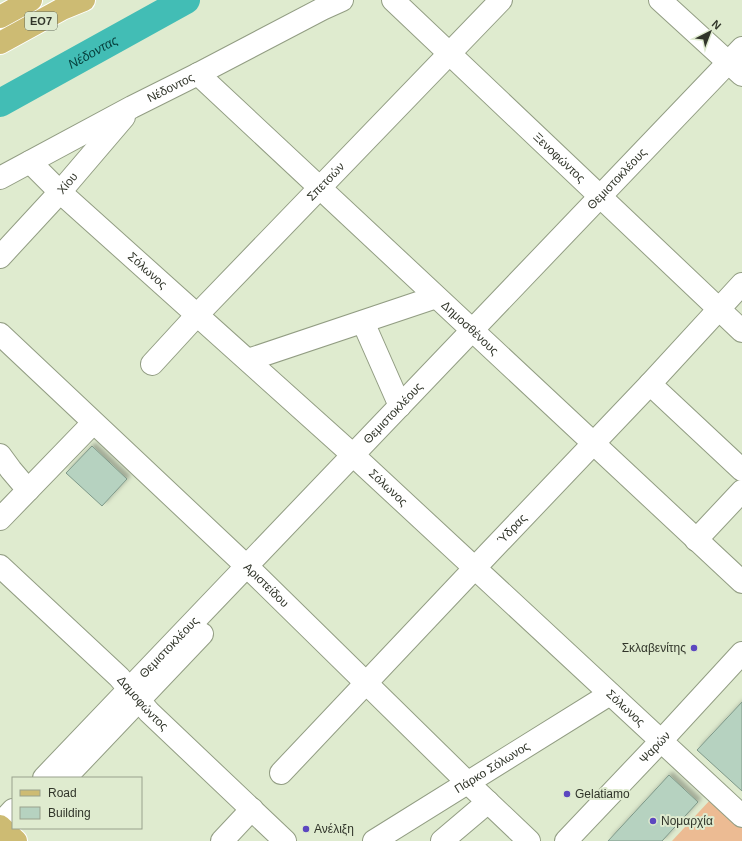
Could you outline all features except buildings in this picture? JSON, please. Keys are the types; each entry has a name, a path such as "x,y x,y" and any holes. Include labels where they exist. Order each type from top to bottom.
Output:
{"main road":[{"name":"ΕΟ7","path":"0,17 31,0"},
{"name":"ΕΟ7","path":"0,43 84,0"}],"street":[{"name":"Νέδοντος","path":"0,178 132,107 342,0"},
{"name":"Ξενοφώντος","path":"393,0 742,331"},
{"name":"Σπετσών","path":"152,364 196,315 501,0"},
{"path":"660,0 739,65"},
{"name":"Θεμιστοκλέους","path":"45,777 134,695 606,201 739,65"},
{"name":"Δημοσθένους","path":"198,74 742,582"},
{"name":"Χίου","path":"0,257 60,192 132,107"},
{"name":"Σόλωνος","path":"30,162 60,192 358,460 660,742 742,816"},
{"name":"Ύδρας","path":"282,773 650,384 742,284"},
{"path":"248,360 436,297"},
{"path":"363,322 400,406"},
{"name":"Αριστείδου","path":"0,334 252,571 529,841"},
{"name":"Θεμιστοκλέους","path":"358,460 400,406 478,335"},
{"path":"650,384 742,470"},
{"path":"0,519 93,423"},
{"path":"0,455 28,490"},
{"path":"696,540 742,491"},
{"name":"Δαμοφώντος","path":"0,566 119,677 149,712 286,841"},
{"name":"Ψαρών","path":"566,841 660,742 742,652"},
{"name":"Πάρκο Σόλωνος","path":"386,838 468,783 610,694"},
{"name":"Θεμιστοκλέους","path":"66,777 134,695"},
{"path":"442,841 488,802"},
{"path":"222,841 252,809"},
{"path":"8,832 12,814"}],"shaded area":[{"path":"711,799 742,828 742,841 672,841"}],"waterway":[{"name":"Νέδoντας","path":"0,103 186,0"}],"place":[{"name":"Σκλαβενίτης","path":"694,648"},
{"name":"Gelatiamo","path":"567,794"},
{"name":"Νομαρχία","path":"653,821"},
{"name":"Ανέλιξη","path":"306,829"}]}
